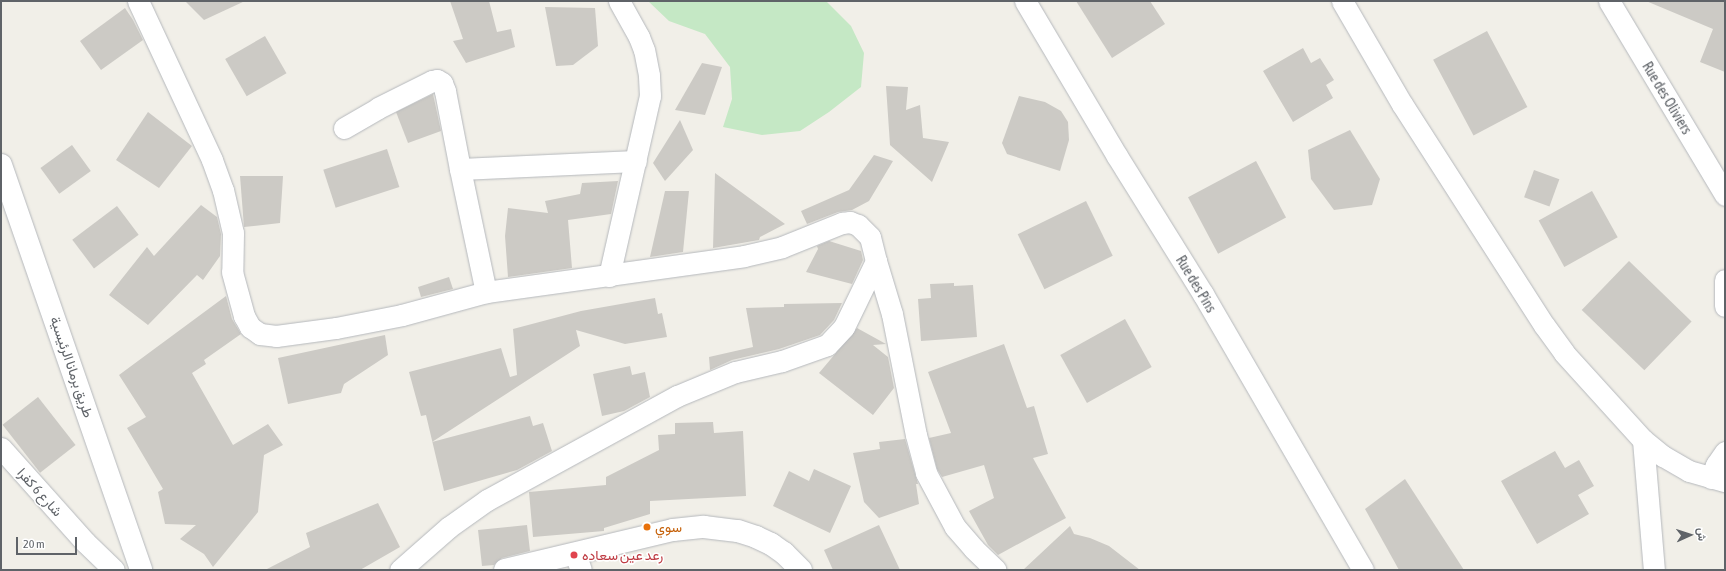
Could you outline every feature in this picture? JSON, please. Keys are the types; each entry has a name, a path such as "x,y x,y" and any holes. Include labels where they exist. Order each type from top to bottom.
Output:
{"main road":[{"name":"طريق برمانا الرئيسية","path":"1,165 142,570"},
{"path":"505,570 578,561 673,530 691,528 716,528 738,531 771,544 784,553 801,570"}],"street":[{"path":"138,1 212,160 223,190 233,233 232,272 244,316 254,332 266,336 276,336 336,328 402,315 486,292 609,276 765,252 782,247 833,226 850,222 858,225 870,237 892,314 916,435 926,473 955,527 974,549 996,570"},
{"path":"609,276 650,96 650,81 647,64 639,38 618,1"},
{"name":"Rue des Pins","path":"1025,1 1113,149 1203,294 1363,570"},
{"path":"1342,1 1402,104 1544,325 1564,353 1643,440 1663,456 1690,471 1718,479 1716,465 1725,452"},
{"name":"Rue des Oliviers","path":"1609,1 1725,195"},
{"path":"344,128 378,108 432,80 437,80 442,83 445,91 486,292"},
{"path":"460,170 636,161"},
{"path":"400,570 449,527 487,500 677,396 735,372 782,360 828,345 844,327 876,261"},
{"path":"1725,280 1725,306"},
{"path":"1643,440 1654,570"},
{"name":"شارع 6 كفرا","path":"1,448 85,542 114,570"}],"green space":[{"path":"648,1 826,1 851,26 864,53 861,87 829,112 800,131 762,135 723,127 732,99 730,67 705,34 669,21"}],"building":[{"path":"185,1 245,1 204,20"},
{"path":"450,1 489,1 497,32 511,29 515,47 466,63 453,41 463,39"},
{"path":"1076,1 1150,1 1165,24 1112,58"},
{"path":"1646,1 1725,1 1725,72 1700,62 1713,29"},
{"path":"545,7 595,8 598,46 573,65 556,66"},
{"path":"125,8 143,40 101,70 80,41"},
{"path":"1487,31 1527,107 1474,136 1433,60"},
{"path":"265,36 286,73 247,96 225,59"},
{"path":"1303,48 1311,63 1320,58 1334,80 1326,85 1333,98 1293,122 1263,71"},
{"path":"702,63 722,67 705,115 675,110"},
{"path":"886,86 908,87 906,110 920,105 923,138 949,142 932,182 890,145"},
{"path":"433,94 441,131 408,143 396,112"},
{"path":"1019,96 1045,102 1061,111 1068,122 1069,140 1060,171 1007,154 1002,143"},
{"path":"148,112 192,146 159,188 116,160"},
{"path":"680,120 693,150 665,181 653,163"},
{"path":"1350,130 1380,179 1372,205 1334,210 1311,179 1308,150"},
{"path":"72,145 91,171 59,194 40,168"},
{"path":"387,149 399,187 336,208 323,170"},
{"path":"874,155 893,161 869,201 852,210 838,212 807,224 801,211 849,190"},
{"path":"1256,161 1286,218 1218,254 1188,197"},
{"path":"1534,170 1559,179 1549,206 1524,197"},
{"path":"715,173 785,224 760,237 759,240 713,248"},
{"path":"240,176 283,176 280,223 244,227"},
{"path":"618,181 611,214 568,220 572,268 508,277 505,236 508,208 548,213 545,201 580,194 582,183"},
{"path":"665,191 689,191 683,252 650,257"},
{"path":"1592,191 1618,237 1564,267 1539,221"},
{"path":"1086,201 1113,256 1044,289 1018,234"},
{"path":"201,205 217,217 221,234 220,256 203,280 197,275 148,325 109,295 147,247 154,256"},
{"path":"117,206 139,235 94,268 72,240"},
{"path":"829,241 861,251 863,260 852,284 806,272 818,249 817,246"},
{"path":"1629,261 1692,321 1644,370 1582,310"},
{"path":"449,277 453,289 421,297 418,287"},
{"path":"954,283 954,286 973,285 977,337 921,341 918,299 931,298 930,284"},
{"path":"226,296 232,319 241,334 204,360 206,364 192,373 233,445 268,424 283,445 264,455 258,512 213,567 204,554 180,539 196,525 165,524 158,492 163,489 127,428 146,417 119,375"},
{"path":"655,298 658,314 662,313 667,337 625,344 576,330 580,346 432,442 426,415 421,416 409,372 501,348 510,377 517,375 513,329 581,311"},
{"path":"842,303 834,320 820,335 779,349 732,360 710,370 709,357 753,347 746,308 784,307 784,304"},
{"path":"1125,319 1152,367 1087,403 1060,355"},
{"path":"857,328 886,344 873,345 888,357 894,388 873,415 819,373"},
{"path":"385,335 388,355 344,384 341,393 288,404 278,358"},
{"path":"1004,344 1027,408 1034,406 1048,454 1033,458 1066,518 998,555 988,545 969,511 994,498 984,465 942,477 937,469 929,438 951,433 928,372"},
{"path":"630,366 632,375 645,372 650,397 624,411 602,416 593,374"},
{"path":"38,397 76,445 40,473 3,425"},
{"path":"530,416 533,426 543,423 552,451 517,470 444,491 432,442"},
{"path":"713,422 714,433 743,431 746,496 650,501 650,514 604,528 604,531 533,537 529,492 606,485 606,477 659,450 658,435 675,434 675,423"},
{"path":"905,439 918,484 916,484 919,504 879,518 864,502 853,453 880,449 879,442"},
{"path":"1555,451 1565,468 1579,460 1594,486 1578,495 1589,514 1537,544 1501,481"},
{"path":"814,469 851,486 830,533 773,506 789,471 809,481"},
{"path":"1405,479 1464,570 1399,570 1365,509"},
{"path":"378,503 400,547 360,570 265,570 310,547 306,533"},
{"path":"527,525 530,551 502,558 494,565 482,566 478,530"},
{"path":"879,525 900,570 833,570 824,550"},
{"path":"1070,526 1074,534 1090,538 1109,546 1140,570 1023,570"}],"place":[{"name":"سوي","path":"647,527"},
{"name":"رعد عين سعاده","path":"574,555"}]}
